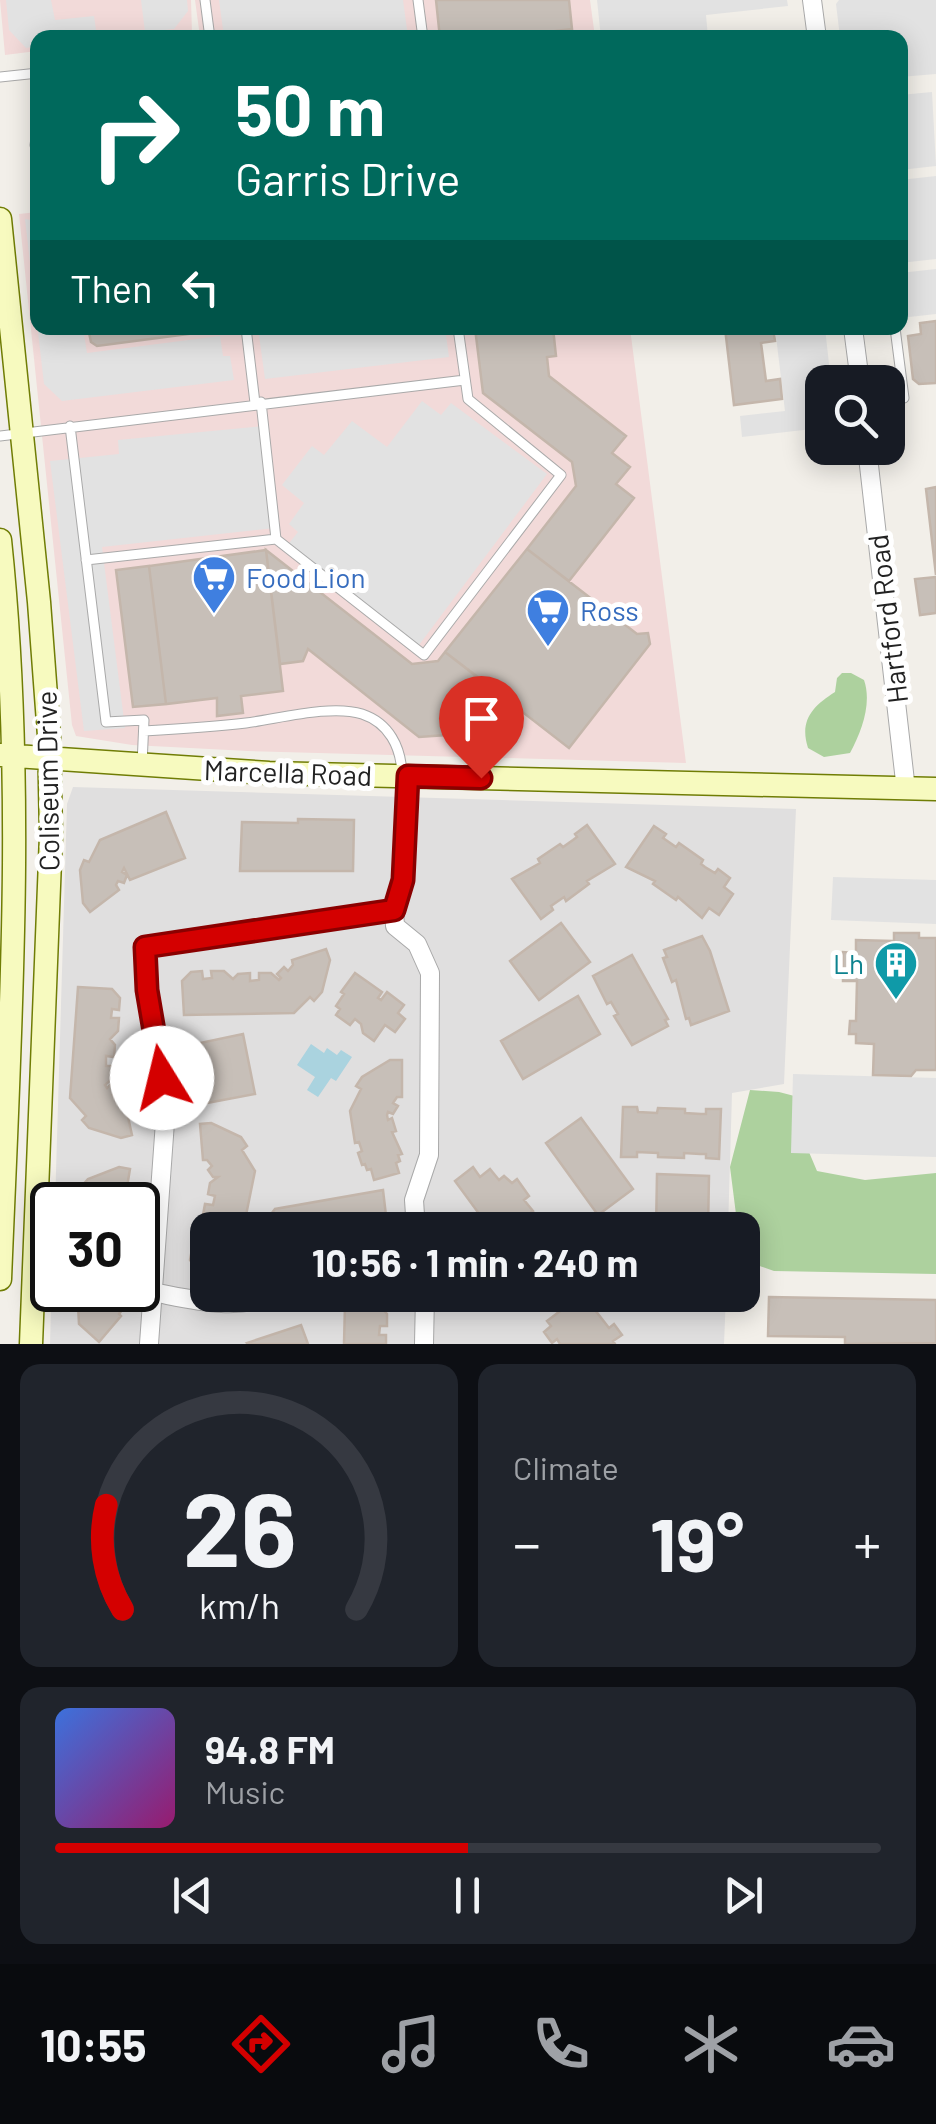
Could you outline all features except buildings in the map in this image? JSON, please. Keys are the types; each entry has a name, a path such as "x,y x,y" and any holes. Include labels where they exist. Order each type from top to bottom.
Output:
{"street":[{"path":"812,0 816,30"},
{"name":"Coliseum Drive","path":"0,219 11,434 45,665 50,759 48,917 31,1344"},
{"path":"854,335 858,365"},
{"name":"Hartford Road","path":"869,465 906,790"},
{"name":"Coliseum Drive","path":"0,540 14,932 0,1279"},
{"name":"Marcella Road","path":"8,756 142,767 936,789"},
{"path":"405,776 403,880 394,910 395,926 418,944 430,973 429,1154 414,1200 415,1212"},
{"path":"160,1187 166,1108 147,990 145,947 394,910"},
{"path":"160,1294 190,1299"},
{"path":"149,1344 151,1312"},
{"path":"424,1344 425,1312"}],"lane":[{"path":"205,0 209,30"},
{"path":"418,0 422,30"},
{"path":"0,77 30,74"},
{"path":"247,335 276,538 424,655 561,475 468,399 459,335"},
{"path":"895,335 899,365"},
{"path":"11,434 465,380"},
{"path":"70,426 106,722 144,720 142,767"},
{"path":"86,560 276,538"},
{"path":"144,731 241,724 338,710 363,714 385,728 396,742 405,776"}],"shaded area":[{"path":"0,0 191,0 192,30 30,30 30,52 5,55"},
{"path":"6,0 51,0 55,20 94,16 96,30 30,30 30,47 26,48 9,30"},
{"path":"141,0 187,0 188,11 174,29 145,30"},
{"path":"195,0 590,0 594,30 199,30"},
{"path":"219,0 403,0 407,30 223,30"},
{"path":"597,0 787,0 788,6 706,15 707,30 600,30"},
{"path":"839,0 936,0 936,74 908,76 908,30 839,30 836,4"},
{"path":"932,92 936,166 908,169 908,94"},
{"path":"936,176 936,259 908,262 908,179"},
{"path":"30,213 30,320 19,214"},
{"path":"25,219 30,220 30,262"},
{"path":"936,269 936,314 908,317 908,272"},
{"path":"32,335 631,335 686,763 132,745 76,736"},
{"path":"38,335 84,335 87,353 220,336 223,356 230,356 234,380 62,401 44,384"},
{"path":"259,335 446,335 449,357 265,379"},
{"path":"776,335 826,335 829,365 805,365 805,430 742,437 740,416 785,411"},
{"path":"422,401 441,415 451,403 547,474 416,649 286,547 298,532 289,524 304,503 282,485 312,446 324,455 352,421 387,447"},
{"path":"264,426 275,528 102,547 125,728 84,731 50,461 119,454 118,440"},
{"path":"73,787 796,809 784,1084 732,1093 729,1212 190,1212 190,1312 725,1312 724,1344 50,1344 51,1312 160,1312 160,1182 56,1182 67,804"},
{"path":"833,877 936,880 936,924 831,920"},
{"path":"793,1074 936,1078 936,1157 791,1153"}],"green space":[{"path":"842,673 864,680 864,717 850,753 824,757 808,748 805,729 814,708 835,692"},
{"path":"750,1090 802,1098 806,1145 817,1171 865,1180 936,1173 936,1274 774,1271 760,1266 760,1212 736,1212 730,1167"}],"water":[{"path":"311,1044 324,1053 327,1048 337,1055 341,1050 352,1057 336,1081 331,1078 318,1097 307,1090 315,1077 297,1065"}],"place":[{"name":"Food Lion","path":"214,615"},
{"name":"Ross","path":"548,648"},
{"name":"Lh","path":"896,1001"}],"route":[{"path":"162,1078 147,990 145,947 394,910 403,880 408,776 481,778"}]}
